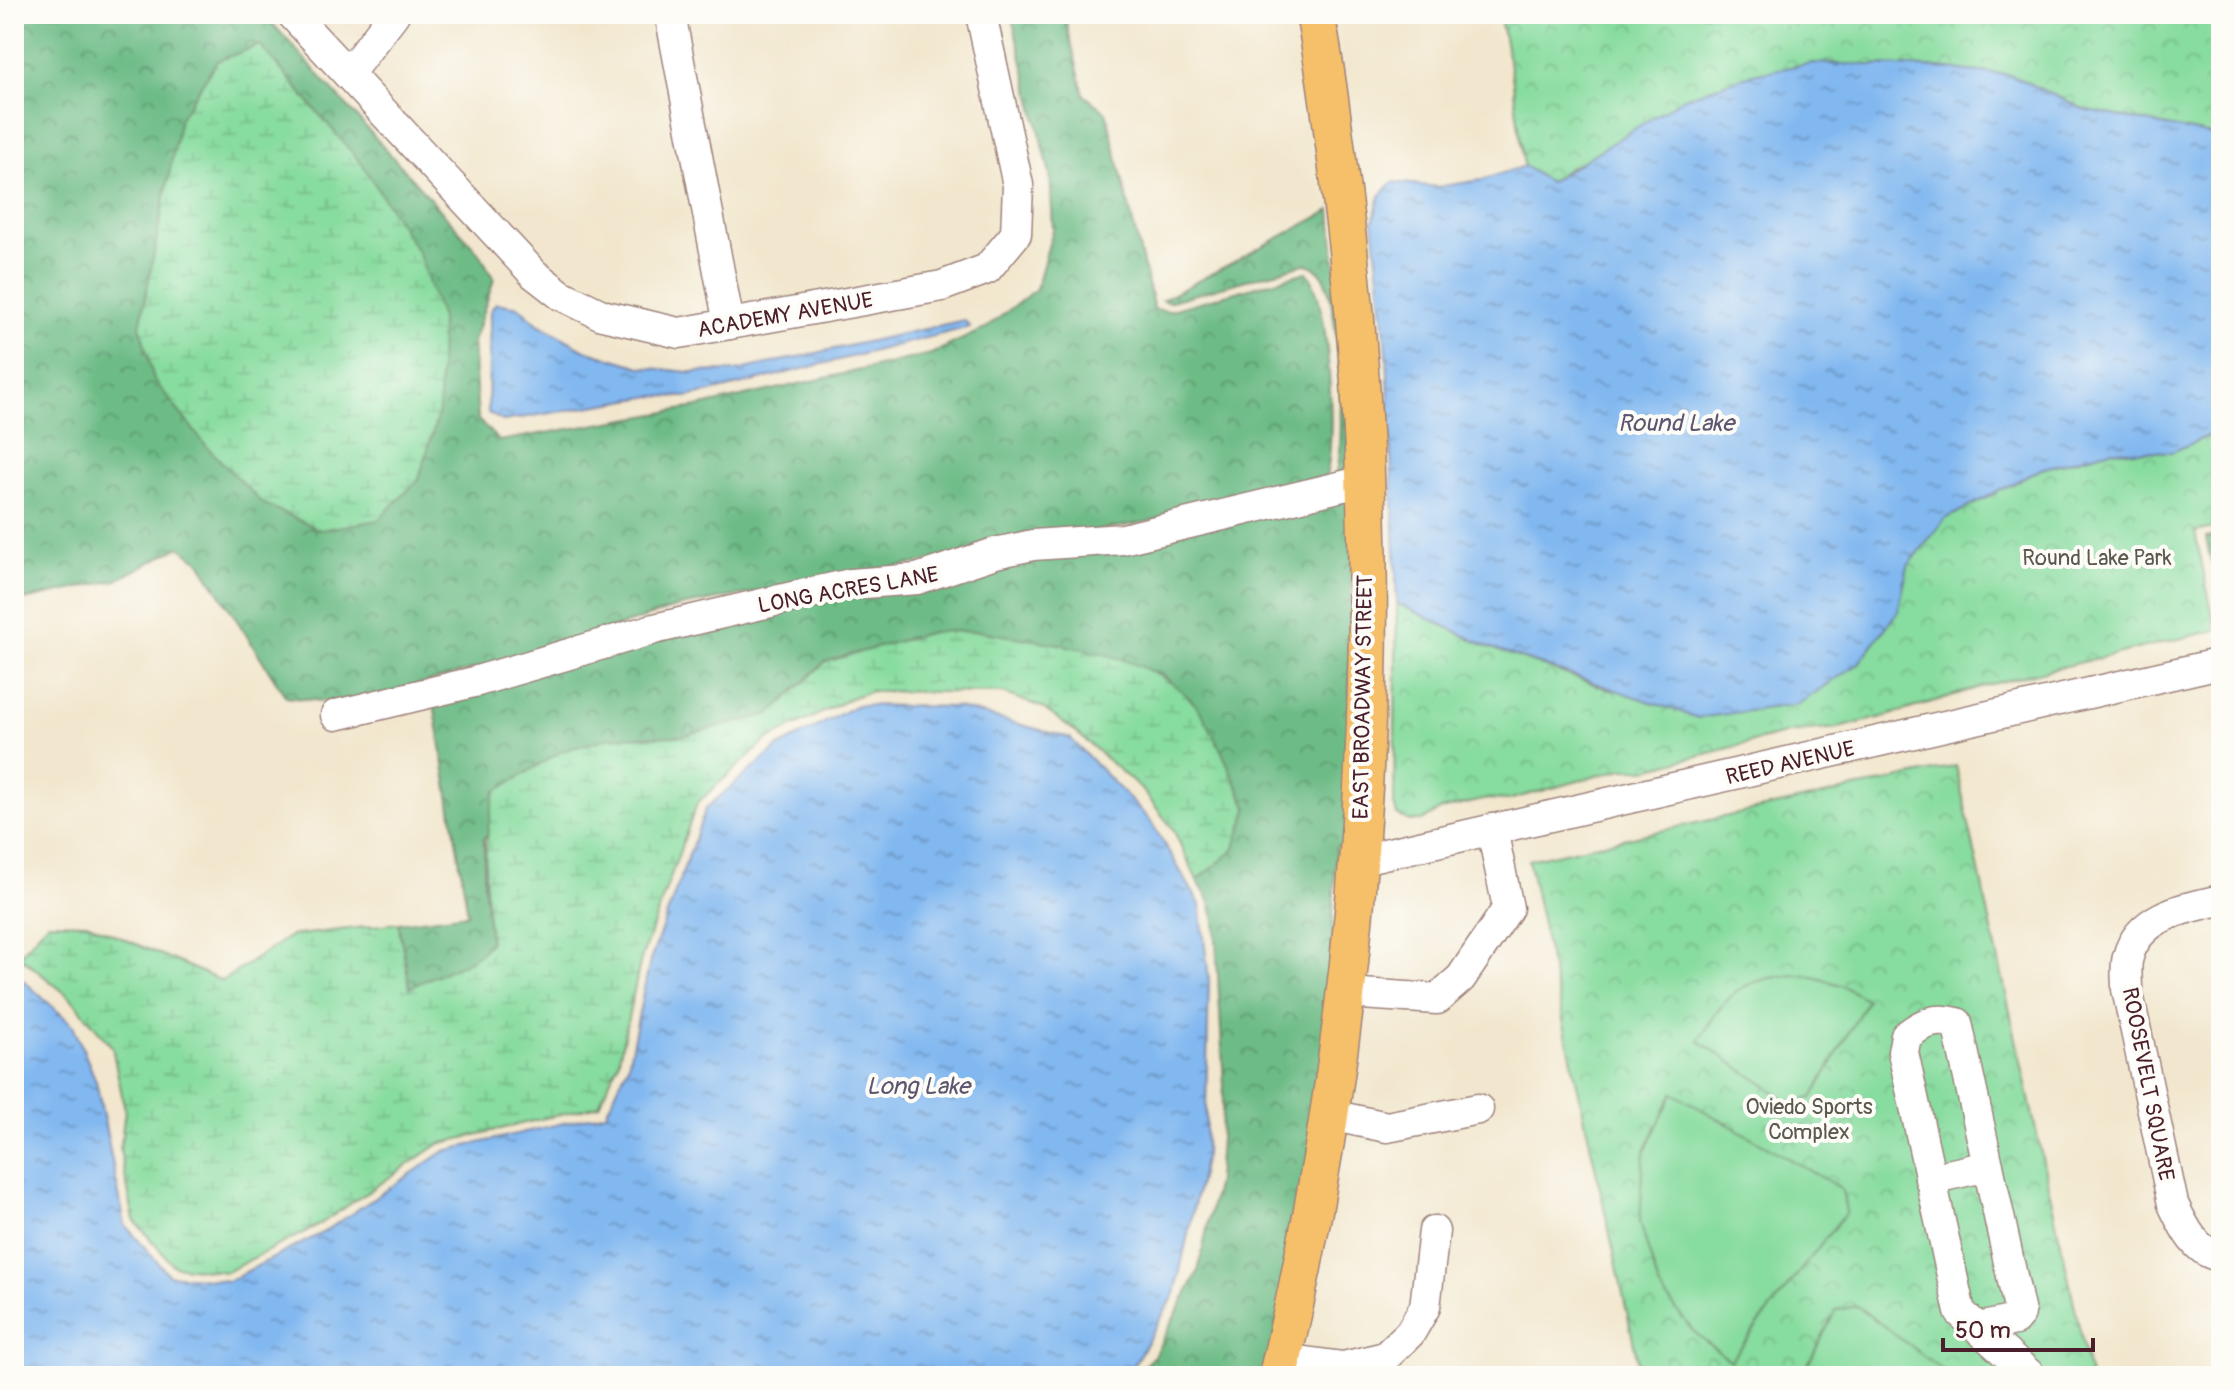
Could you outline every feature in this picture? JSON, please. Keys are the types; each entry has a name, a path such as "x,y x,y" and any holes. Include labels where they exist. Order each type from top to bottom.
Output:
{"main road":[{"name":"EAST BROADWAY STREET","path":"1280,1367 1300,1283 1330,1115 1346,993 1358,860 1366,664 1364,481 1348,251 1315,14"}],"street":[{"name":"ACADEMY AVENUE","path":"292,14 534,274 561,295 602,315 679,333 942,286 987,269 1016,234 1018,185 981,14"},
{"path":"348,74 394,14"},
{"path":"670,14 729,324"},
{"name":"LONG ACRES LANE","path":"336,715 474,682 654,629 792,597 851,584 917,579 995,553 1033,545 1123,539 1364,481"},
{"name":"REED AVENUE","path":"1358,860 2221,663"},
{"path":"1346,993 1437,999 1461,978 1508,908 1492,829"},
{"name":"ROOSEVELT SQUARE","path":"2221,900 2170,912 2148,925 2128,956 2127,978 2173,1204 2188,1235 2210,1255 2221,1256"},
{"path":"1979,1328 2015,1320 2020,1313 1957,1023 1943,1019 1924,1022 1906,1036 1903,1052 1960,1312 2031,1376"},
{"path":"1330,1115 1387,1127 1478,1109"},
{"path":"1930,1179 1988,1166"},
{"path":"1280,1367 1343,1367 1385,1357 1410,1333 1425,1307 1434,1231"}],"green space":[{"path":"14,14 264,14 480,254 494,279 473,342 478,420 499,441 697,407 931,354 986,328 1036,289 1053,230 1050,174 1011,14 1064,14 1084,95 1106,112 1154,309 1168,311 1307,272 1321,310 1329,371 1330,433 1326,476 1146,522 681,606 554,647 349,704 286,697 199,561 179,547 117,580 14,602"},
{"path":"1499,14 2221,14 2221,137 2083,109 2011,75 1926,67 1812,63 1570,167 1549,182 1524,166 1512,76"},
{"path":"260,45 362,164 419,254 441,319 439,411 419,479 378,520 320,530 262,503 208,448 154,380 140,326 180,118 217,61"},
{"path":"1331,210 1352,473 1336,477 1341,409 1338,351 1331,300 1320,272 1304,264 1168,302 1162,300"},
{"name":"Round Lake Park","path":"2221,430 2221,526 2195,532 2216,630 1983,686 1838,728 1788,733 1647,769 1623,769 1508,800 1487,799 1440,810 1422,821 1410,821 1397,815 1394,804 1397,603 1486,646 1610,690 1798,704 1858,664 1898,611 1908,566 1945,519 2041,469 2111,450 2172,452"},
{"path":"1353,494 1347,844 1336,847 1327,1063 1267,1376 1133,1376 1154,1356 1198,1272 1217,1180 1224,1086 1215,921 1209,900 1197,880 1234,850 1247,808 1201,712 1163,675 1098,654 979,631 932,632 825,662 770,714 682,736 612,737 484,838 484,881 490,943 473,959 410,988 398,923 468,914 434,703 656,639 998,563"},
{"path":"2221,535 2221,559 2211,562 2206,538"},
{"path":"979,631 1101,653 1160,676 1184,693 1202,714 1248,808 1234,850 1197,880 1173,829 1143,791 1075,731 1041,707 1003,693 871,691 853,697 767,740 697,803 641,959 618,1063 599,1105 439,1144 319,1225 226,1272 174,1266 134,1220 120,1150 125,1110 112,1047 71,998 19,956 48,922 87,923 222,981 290,936 398,923 410,988 464,964 490,943 486,850 495,792 562,751 612,737 682,736 770,714 825,662 932,632"},
{"name":"Oviedo Sports Complex","path":"1956,766 2090,1376 1641,1376 1528,860"},
{"path":"1806,975 1841,985 1867,1000 1812,1098 1790,1102 1699,1041 1719,1009 1740,989 1768,979"},
{"path":"1673,1093 1842,1189 1846,1212 1730,1361 1693,1331 1659,1287 1640,1222 1644,1153"},
{"path":"1857,1306 1950,1376 1802,1376 1836,1310"}],"water":[{"name":"Round Lake","path":"1812,63 1926,67 2011,75 2083,109 2221,137 2221,430 2172,452 2111,450 2041,469 1945,519 1908,566 1898,611 1858,664 1798,704 1698,718 1486,646 1397,603 1387,352 1373,222 1380,196 1393,182 1437,187 1482,180 1524,166 1549,182 1684,98 1752,74"},
{"path":"496,303 519,307 538,324 585,350 641,367 689,372 736,371 964,320 970,327 711,392 686,397 653,396 503,421 488,413 490,311"},
{"name":"Long Lake","path":"857,705 955,707 1070,738 1150,820 1200,904 1209,979 1205,1155 1175,1294 1134,1364 1118,1376 14,1376 14,972 73,1025 96,1081 125,1225 169,1275 228,1281 324,1232 445,1151 606,1113 628,1065 650,961 706,808 777,748"}]}
